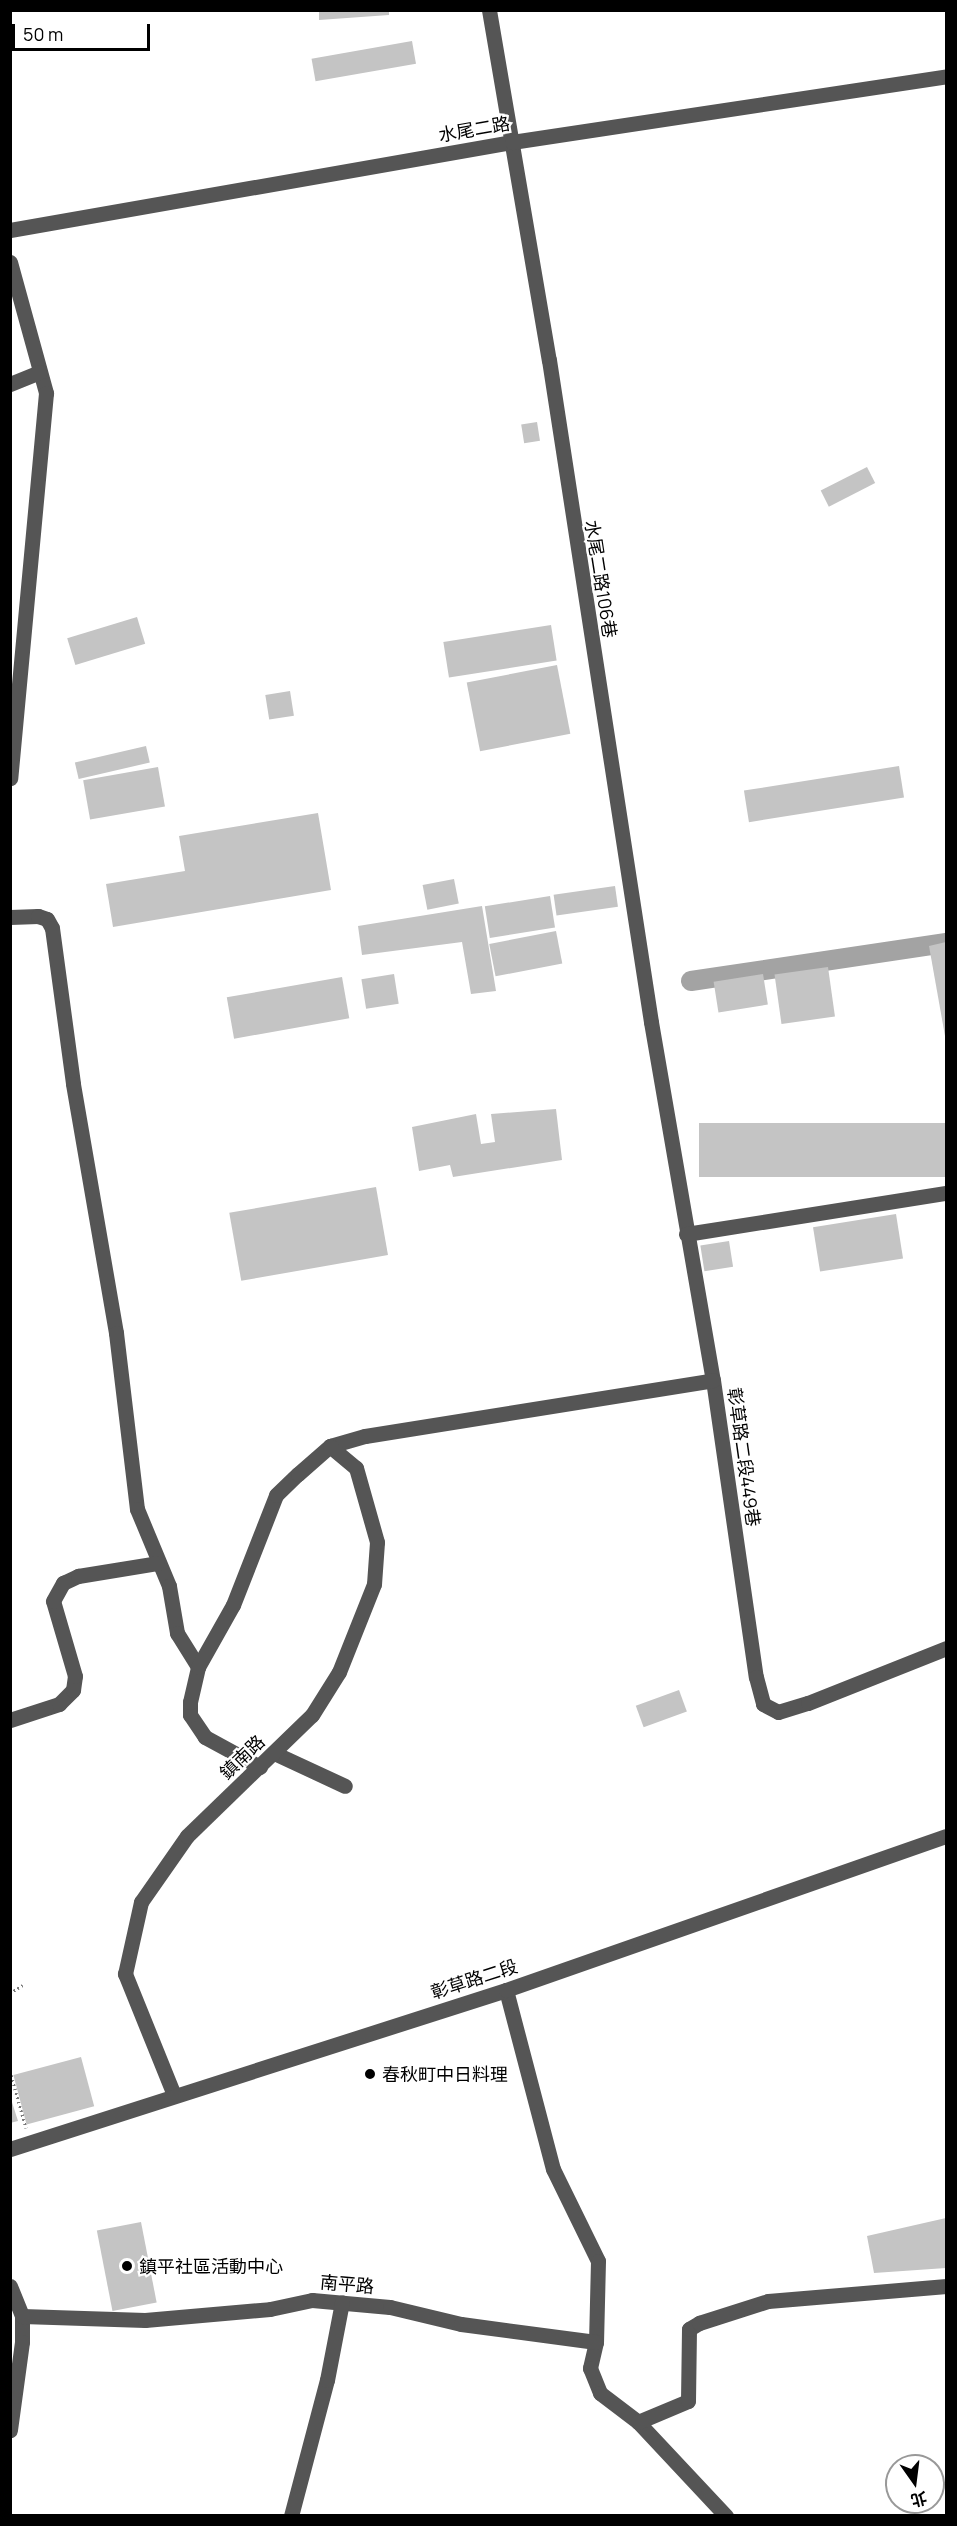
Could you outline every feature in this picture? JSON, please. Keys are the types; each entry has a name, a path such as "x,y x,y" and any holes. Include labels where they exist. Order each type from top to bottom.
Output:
{"street":[{"name":"水尾二路106巷","path":"489,10 513,142 651,1022"},
{"name":"水尾二路","path":"10,230 513,142 946,76"},
{"path":"10,262 46,393 44,440 10,778"},
{"path":"10,384 40,372"},
{"path":"10,917 38,916 47,919 52,928 73,1084 116,1333 137,1509 157,1563 169,1586 177,1634 198,1667"},
{"name":"彰草路二段449巷","path":"651,1022 713,1380 756,1677 764,1704 778,1713 808,1704 946,1648"},
{"path":"686,1233 946,1193"},
{"path":"260,1767 205,1737 190,1715 198,1667 233,1605 276,1495 330,1446 365,1436 713,1380"},
{"name":"鎮南路","path":"174,2096 125,1974 141,1902 187,1836 312,1715 339,1672 374,1584 378,1566 372,1514 356,1468 330,1446"},
{"path":"10,1720 59,1704 73,1690 75,1676 53,1601 63,1583 78,1576 157,1563"},
{"path":"274,1753 345,1786"},
{"name":"彰草路二段","path":"10,2149 30,2145 174,2096 506,1990 946,1836"},
{"path":"506,1990 553,2169 598,2260 596,2342 590,2368 600,2393 638,2422 726,2516"},
{"path":"10,2286 22,2316 10,2430"},
{"path":"638,2422 688,2401 689,2330 699,2323 768,2301 946,2286"},
{"name":"南平路","path":"22,2316 145,2320 270,2309 312,2300 390,2307 461,2324 596,2342"},
{"path":"291,2516 327,2380 342,2302"}],"path":[{"path":"10,1993 23,1985"},
{"path":"10,2071 30,2145"}],"building":[{"path":"319,10 389,10 389,15 319,20"},
{"path":"412,41 416,64 316,81 312,59"},
{"path":"537,422 540,441 524,443 521,425"},
{"path":"867,467 875,483 829,507 821,491"},
{"path":"137,617 145,644 75,665 67,638"},
{"path":"551,625 557,661 449,678 443,642"},
{"path":"557,665 570,734 480,751 467,683"},
{"path":"290,691 294,716 269,720 265,695"},
{"path":"146,746 150,763 79,779 75,762"},
{"path":"899,766 904,798 749,822 744,791"},
{"path":"158,767 165,806 90,820 83,780"},
{"path":"318,813 331,890 113,927 106,884 185,871 179,836"},
{"path":"454,879 459,904 427,910 423,885"},
{"path":"615,886 618,907 557,915 554,895"},
{"path":"550,896 555,928 490,938 485,906"},
{"path":"482,906 496,991 471,994 462,942 362,955 358,926"},
{"path":"556,931 562,963 496,976 489,944"},
{"path":"946,942 946,1035 945,1036 929,946"},
{"path":"828,967 835,1017 781,1024 775,975"},
{"path":"394,974 399,1004 366,1009 361,979"},
{"path":"763,974 768,1005 718,1012 714,982"},
{"path":"342,977 349,1018 234,1039 227,997"},
{"path":"556,1109 562,1160 453,1177 450,1165 419,1171 412,1127 476,1114 481,1144 495,1142 491,1114"},
{"path":"699,1123 946,1123 946,1177 699,1177"},
{"path":"376,1187 388,1255 241,1281 229,1213"},
{"path":"896,1214 903,1258 820,1272 813,1227"},
{"path":"729,1241 733,1267 704,1271 700,1246"},
{"path":"679,1690 687,1712 644,1727 636,1706"},
{"path":"81,2057 94,2106 27,2124 13,2075"},
{"path":"10,2096 18,2121 10,2123"},
{"path":"946,2218 946,2268 874,2273 867,2236"},
{"name":"鎮平社區活動中心","path":"141,2222 157,2302 112,2311 97,2231"}],"waterway":[{"path":"691,981 946,943"}],"place":[{"name":"春秋町中日料理","path":"370,2074"},
{"name":"鎮平社區活動中心","path":"127,2266"}]}
